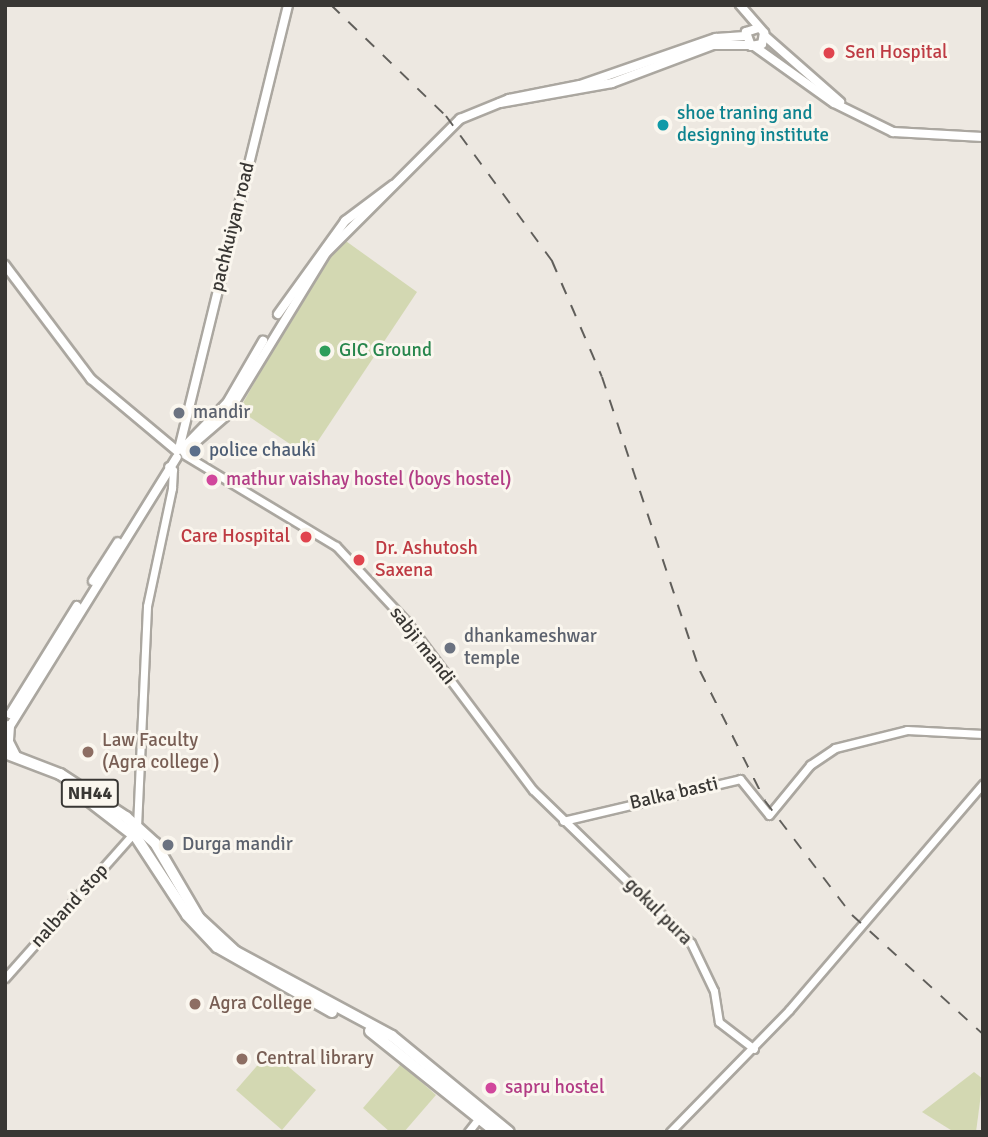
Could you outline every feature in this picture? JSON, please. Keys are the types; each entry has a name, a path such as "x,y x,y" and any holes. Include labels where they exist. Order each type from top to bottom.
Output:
{"highway":[{"path":"7,728 9,756"},
{"name":"NH44","path":"9,756 57,778 135,830 157,856 167,875 217,947 248,969 376,1035 496,1132"},
{"name":"NH44","path":"167,875 198,918 236,952 392,1036 509,1132"}],"main road":[{"name":"pachkuiyan road","path":"180,453 288,5"},
{"path":"742,8 751,31 752,46"},
{"path":"7,728 68,626 170,467 180,453 224,413 302,282 345,221 396,184 460,119 500,103 580,85 716,38 751,31 765,36 839,102"},
{"path":"752,46 765,36"},
{"path":"500,103 612,83 713,46 752,46 839,102 893,132 983,137"},
{"path":"5,265 91,379 180,453"}],"street":[{"name":"sabji mandi","path":"180,453 332,542 406,621 489,737 563,821"},
{"path":"135,830 147,606 172,488 170,467"},
{"name":"Balka basti","path":"563,821 740,779 769,815 810,765 835,748 907,730 983,734"},
{"path":"670,1132 754,1049 983,785"},
{"name":"gokul pura","path":"563,821 691,943 714,991 719,1022 754,1049"},
{"name":"nalband stop","path":"5,978 135,830"},
{"path":"468,1132 480,1118"}],"green space":[{"name":"GIC Ground","path":"343,239 417,292 308,456 239,410 312,280"},
{"path":"270,1051 316,1090 282,1130 236,1090"},
{"path":"401,1064 436,1095 404,1132 390,1132 363,1108"},
{"path":"974,1072 983,1079 976,1132 954,1132 922,1112"}],"railway":[{"path":"331,5 446,116 552,261 602,377 700,671 765,801 852,915 983,1034"}],"place":[{"name":"Sen Hospital","path":"829,53"},
{"name":"shoe traning and designing institute","path":"663,125"},
{"name":"GIC Ground","path":"325,351"},
{"name":"mandir","path":"179,413"},
{"name":"police chauki","path":"195,451"},
{"name":"mathur vaishay hostel (boys hostel)","path":"212,480"},
{"name":"Care Hospital","path":"306,537"},
{"name":"Dr. Ashutosh Saxena","path":"359,560"},
{"name":"dhankameshwar temple","path":"450,648"},
{"name":"Law Faculty (Agra college )","path":"88,752"},
{"name":"Durga mandir","path":"168,845"},
{"name":"Agra College","path":"195,1004"},
{"name":"Central library","path":"242,1059"},
{"name":"sapru hostel","path":"491,1088"}]}
